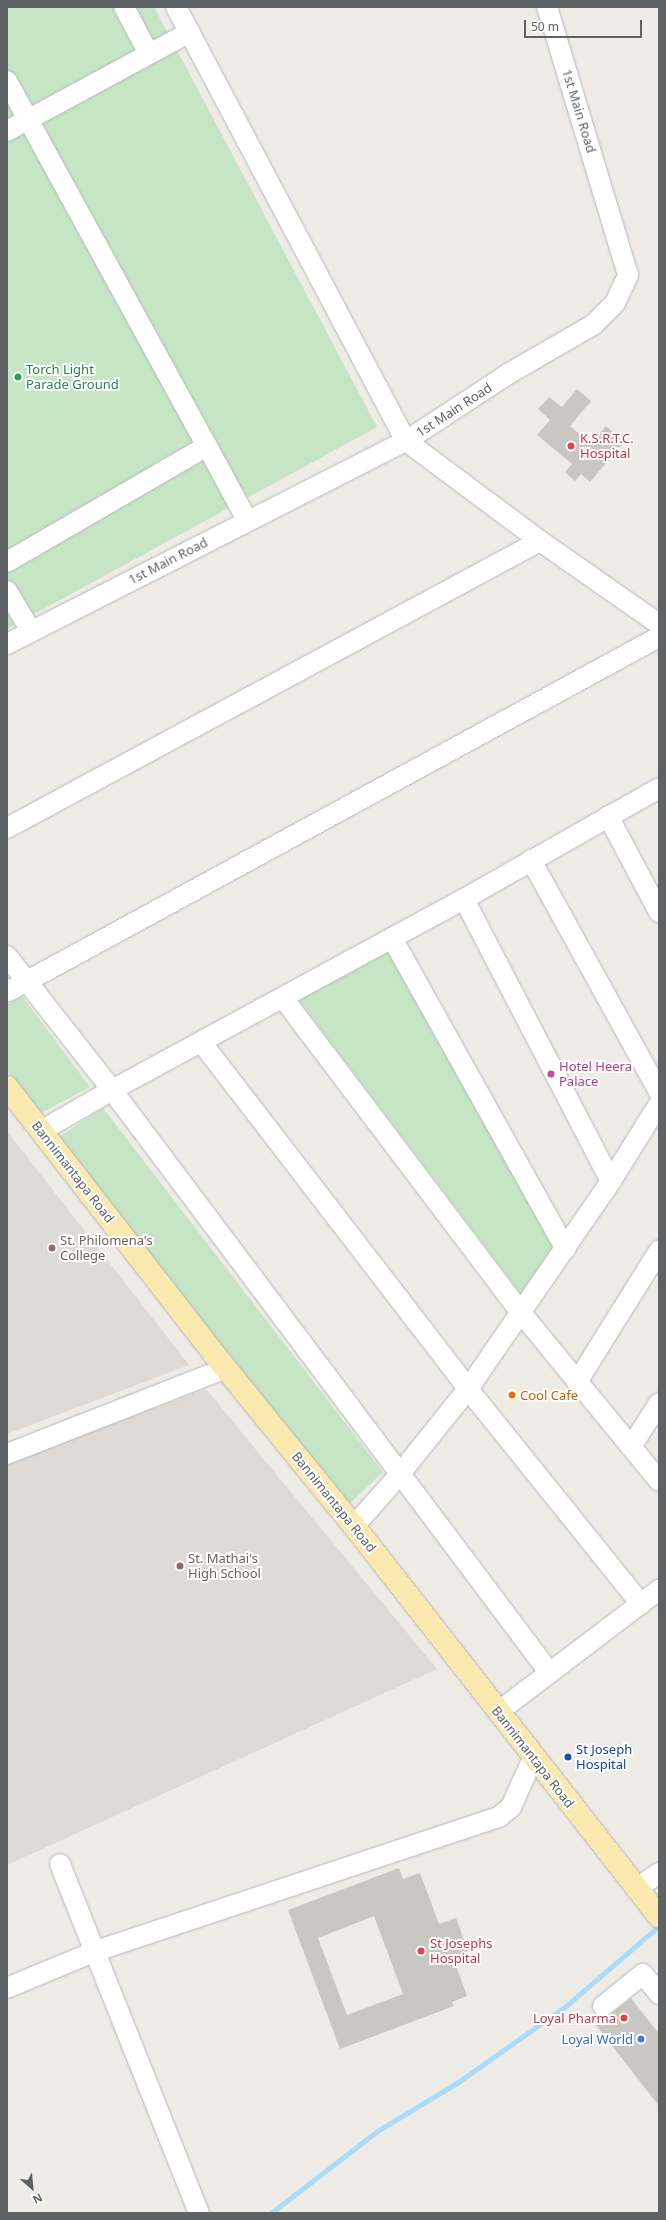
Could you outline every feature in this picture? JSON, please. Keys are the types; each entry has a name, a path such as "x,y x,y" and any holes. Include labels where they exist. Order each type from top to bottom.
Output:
{"main road":[{"name":"Bannimantapa Road","path":"7,1087 226,1368 354,1526 637,1892 659,1917"}],"street":[{"path":"124,7 149,54"},
{"path":"176,7 406,441 540,541 659,624"},
{"name":"1st Main Road","path":"7,644 247,520 406,441 508,374 593,325 615,303 628,275 547,7"},
{"path":"7,131 190,32"},
{"path":"7,81 247,520"},
{"path":"7,562 207,446"},
{"path":"7,828 540,541"},
{"path":"7,591 31,631"},
{"path":"7,992 659,637"},
{"path":"41,1131 112,1090 202,1043 464,899 659,788"},
{"path":"608,816 659,912"},
{"path":"531,860 659,1092"},
{"path":"464,899 611,1181"},
{"path":"392,938 566,1249"},
{"path":"7,956 112,1090 549,1672"},
{"path":"283,998 522,1314 659,1481"},
{"path":"202,1043 468,1389 641,1604"},
{"path":"354,1526 400,1474 468,1389 522,1314 566,1249 659,1104"},
{"path":"577,1382 659,1251"},
{"path":"7,1454 226,1368"},
{"path":"631,1447 659,1403"},
{"path":"498,1712 659,1590"},
{"path":"7,1988 96,1951 499,1817 511,1807 533,1758"},
{"path":"60,1864 96,1951 199,2213"},
{"path":"637,1892 659,1873"},
{"path":"603,2006 643,1974 659,1994"}],"shaded area":[{"name":"St. Philomena's College","path":"7,1131 189,1365 7,1434"},
{"name":"St. Mathai's High School","path":"206,1389 437,1669 7,1865 7,1464"}],"green space":[{"path":"7,7 154,7 377,427 7,629"},
{"path":"389,951 553,1246 521,1294 298,999"},
{"path":"22,996 90,1087 41,1113 7,1071 7,1005"},
{"path":"103,1108 383,1472 347,1506 59,1137"}],"building":[{"path":"577,389 591,401 570,426 591,444 606,426 624,442 590,482 581,474 575,481 565,472 572,464 537,435 550,420 538,409 549,397 562,407"},
{"path":"399,1868 403,1879 420,1873 439,1924 456,1918 468,1951 453,1957 467,1996 452,2002 454,2006 340,2049 288,1910","holes":["374,1916 403,1994 347,2015 318,1938"]},
{"path":"631,1998 659,2034 659,2106 592,2020 597,2016 610,2015"}],"waterway":[{"path":"271,2213 376,2132 457,2083 566,2006 659,1926"}],"place":[{"name":"Torch Light Parade Ground","path":"18,377"},
{"name":"K.S.R.T.C. Hospital","path":"571,446"},
{"name":"Hotel Heera Palace","path":"551,1074"},
{"name":"St. Philomena's College","path":"52,1248"},
{"name":"Cool Cafe","path":"512,1395"},
{"name":"St. Mathai's High School","path":"180,1566"},
{"name":"St Joseph Hospital","path":"568,1757"},
{"name":"St Josephs Hospital","path":"421,1951"},
{"name":"Loyal Pharma","path":"624,2018"},
{"name":"Loyal World","path":"641,2039"}]}
